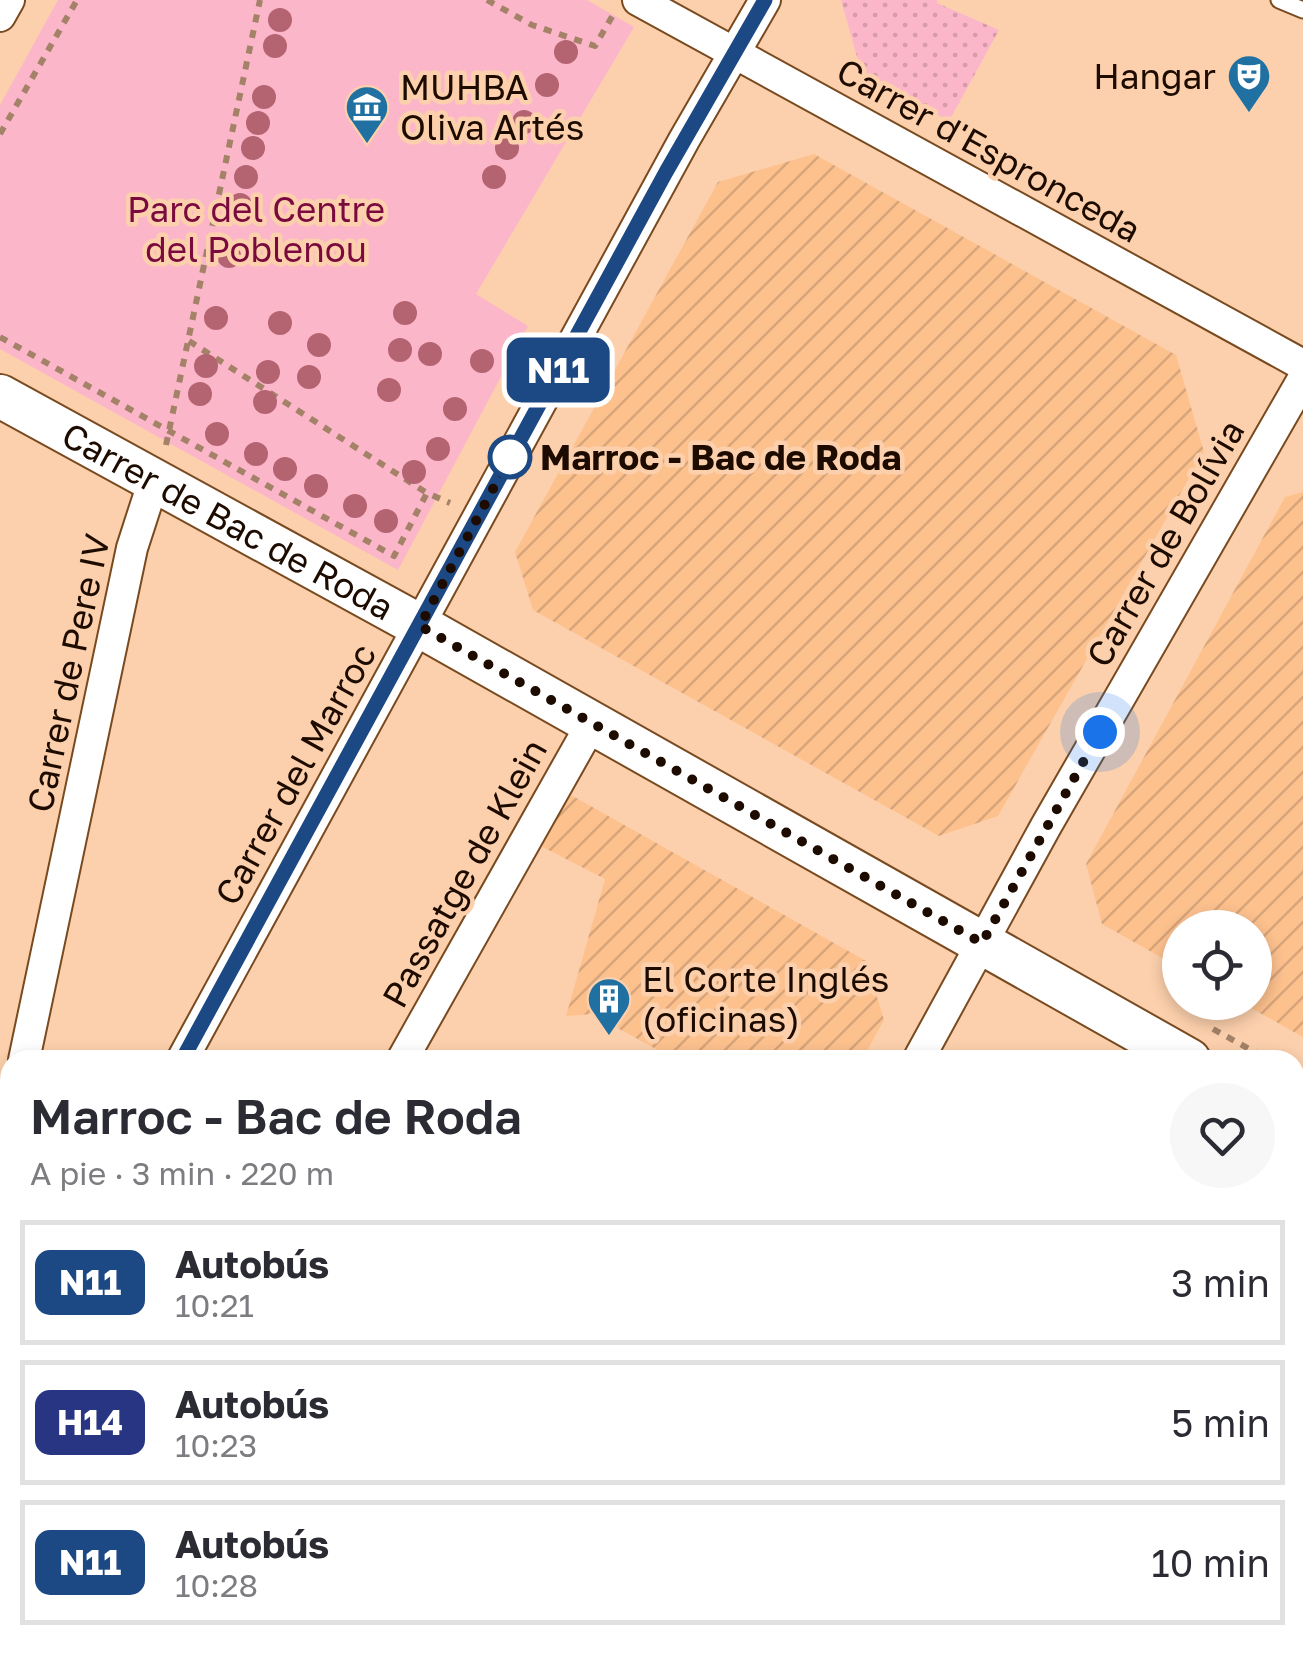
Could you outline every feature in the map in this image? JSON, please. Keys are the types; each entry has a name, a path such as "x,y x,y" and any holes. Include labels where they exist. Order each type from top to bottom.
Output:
{"main road":[{"name":"Carrer de Bac de Roda","path":"0,396 420,626 1172,1050"}],"street":[{"path":"0,16 9,0"},
{"name":"Carrer del Marroc","path":"187,1050 350,748 765,0"},
{"name":"Carrer d'Espronceda","path":"626,6 734,53 1303,366"},
{"name":"Carrer de Bolívia","path":"923,1050 1046,826 1303,379"},
{"name":"Carrer de Pere IV","path":"26,1050 132,548 154,480"},
{"name":"Passatge de Klein","path":"408,1050 592,723"}],"lane":[{"path":"1279,0 1303,10"}],"path":[{"path":"0,134 77,0"},
{"path":"154,480 171,431 260,0"},
{"path":"487,0 532,24 595,46 626,6"},
{"path":"0,337 394,556 427,493"},
{"path":"190,341 427,493 450,503"}],"shaded area":[{"path":"814,154 1176,355 1204,452 998,816 939,836 533,610 515,552 718,182"},
{"path":"1303,492 1303,1037 1272,1020 1272,910 1162,910 1162,958 1102,924 1086,864 1285,497"},
{"path":"571,795 866,961 884,1020 868,1050 658,1050 592,1014 566,1016 605,879 541,846"}],"green space":[{"name":"Parc del Centre del Poblenou","path":"58,0 587,0 634,27 476,294 528,326 398,570 0,349 0,105"},
{"path":"841,0 937,0 999,30 949,121 861,71"}],"bus line":[{"name":"N11","path":"187,1050 666,172 765,0"}],"place":[{"name":"Hangar","path":"1249,114"},
{"name":"MUHBA Oliva Artés","path":"367,145"},
{"name":"Marroc - Bac de Roda","path":"510,457"},
{"name":"El Corte Inglés (oficinas)","path":"609,1037"}],"route":[{"path":"510,457 420,626 982,943 1100,732"}]}
